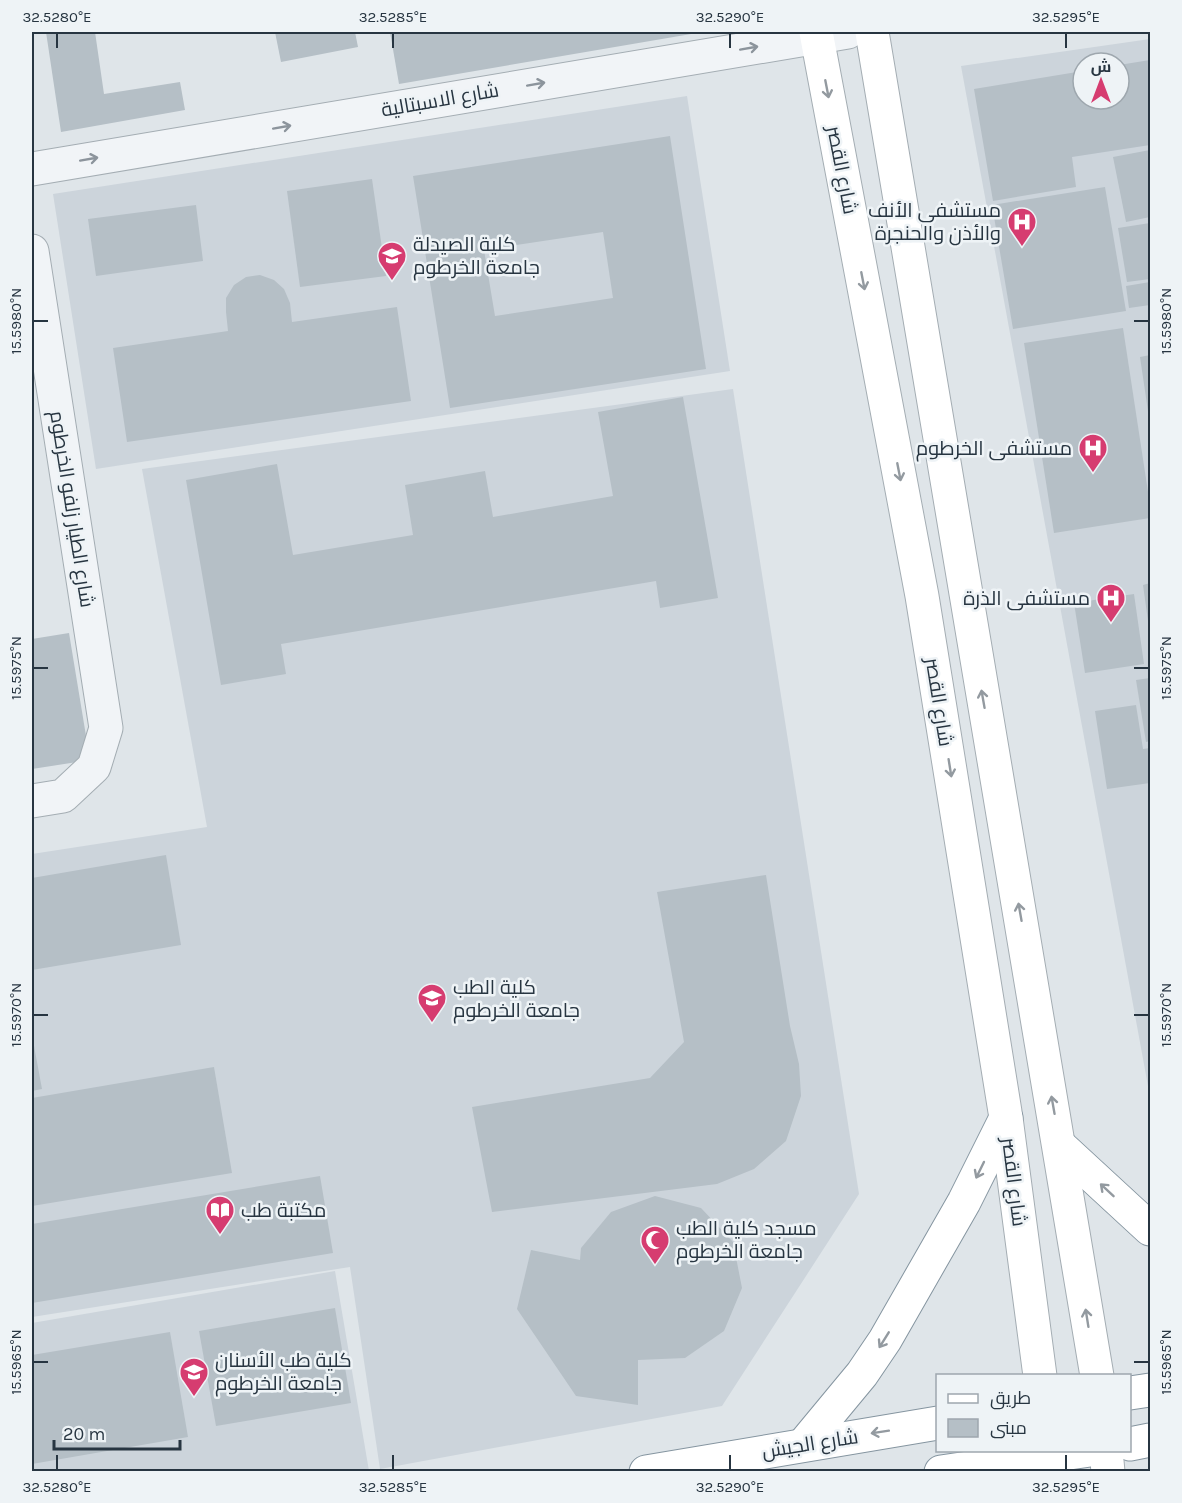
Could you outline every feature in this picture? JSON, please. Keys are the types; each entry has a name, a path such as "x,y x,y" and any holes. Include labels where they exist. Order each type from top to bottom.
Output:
{"main road":[{"path":"872,32 963,585 1060,1146 1096,1374"},
{"name":"شارع القصر","path":"827,33 922,596 1006,1118 1040,1374"},
{"path":"804,1444 862,1374 885,1340 964,1202 1006,1118"},
{"path":"1060,1146 1150,1229"},
{"path":"1131,1393 1150,1390"},
{"name":"شارع الجيش","path":"646,1472 936,1423"},
{"path":"1131,1444 1150,1440"},
{"path":"941,1472 1053,1460 1083,1452"},
{"path":"1106,1452 1108,1472"}],"street":[{"name":"شارع الاسبتالية","path":"32,169 827,33"},
{"name":"شارع الطيار زلفو الخرطوم","path":"32,251 106,728 94,766 63,796 32,801"}],"shaded area":[{"name":"مستشفى الخرطوم","path":"1150,39 1150,1097 961,66"},
{"name":"كلية الصيدلة جامعة الخرطوم","path":"687,96 730,371 96,469 53,194"},
{"name":"كلية الطب جامعة الخرطوم","path":"733,389 859,1194 722,1406 380,1469 350,1267 32,1317 32,854 207,827 142,469"},
{"name":"كلية طب الأسنان جامعة الخرطوم","path":"335,1271 369,1471 32,1472 32,1323"}],"building":[{"path":"46,32 95,32 104,94 180,82 185,110 61,132"},
{"path":"275,32 355,32 358,47 281,62"},
{"path":"390,32 697,32 697,33 399,84"},
{"path":"1150,60 1150,145 1072,157 1076,187 993,201 974,89 1071,73 1071,111 1131,111 1131,63"},
{"path":"670,136 706,369 450,408 413,176","holes":["603,232 613,298 495,316 484,250"]},
{"path":"1150,150 1150,217 1126,222 1113,157"},
{"path":"372,179 386,276 300,287 287,191"},
{"path":"1105,187 1126,311 1013,329 992,205"},
{"path":"196,205 203,261 96,276 88,219"},
{"path":"1150,223 1150,279 1127,282 1118,228"},
{"path":"260,275 274,280 284,289 290,303 292,322 397,307 411,401 127,442 113,348 228,331 226,298 234,285 246,277"},
{"path":"1150,282 1150,305 1129,308 1126,286"},
{"path":"1123,328 1150,505 1150,518 1054,533 1024,343"},
{"path":"1150,355 1150,418 1149,418 1140,357"},
{"path":"683,397 718,598 660,608 656,581 281,644 286,674 221,685 186,480 277,464 293,555 413,535 405,485 485,471 493,517 613,496 598,412"},
{"path":"1150,583 1150,627 1149,628 1143,585"},
{"path":"1134,594 1144,664 1085,673 1074,603"},
{"path":"69,633 90,760 32,769 32,639"},
{"path":"1150,678 1150,741 1146,742 1136,680"},
{"path":"1136,705 1143,749 1150,748 1150,783 1107,789 1095,711"},
{"path":"166,855 181,945 32,970 32,878"},
{"path":"766,875 790,1026 799,1064 801,1096 786,1141 754,1169 717,1184 492,1212 472,1107 650,1078 684,1042 657,892"},
{"path":"32,1035 42,1089 32,1091"},
{"path":"214,1067 232,1173 32,1206 32,1098"},
{"path":"320,1176 333,1253 32,1303 32,1224"},
{"path":"655,1196 701,1208 733,1242 742,1288 724,1331 685,1358 638,1360 638,1405 576,1396 517,1309 531,1250 580,1260 581,1248 611,1212"},
{"path":"335,1308 351,1403 216,1426 199,1331"},
{"path":"170,1332 188,1437 32,1464 32,1355"}],"place":[{"name":"مستشفى الأنف والأذن والحنجرة","path":"1022,248"},
{"name":"كلية الصيدلة جامعة الخرطوم","path":"392,282"},
{"name":"مستشفى الخرطوم","path":"1093,474"},
{"name":"مستشفى الذرة","path":"1111,624"},
{"name":"كلية الطب جامعة الخرطوم","path":"432,1024"},
{"name":"مكتبة طب","path":"220,1236"},
{"name":"مسجد كلية الطب جامعة الخرطوم","path":"655,1266"},
{"name":"كلية طب الأسنان جامعة الخرطوم","path":"194,1398"}]}
